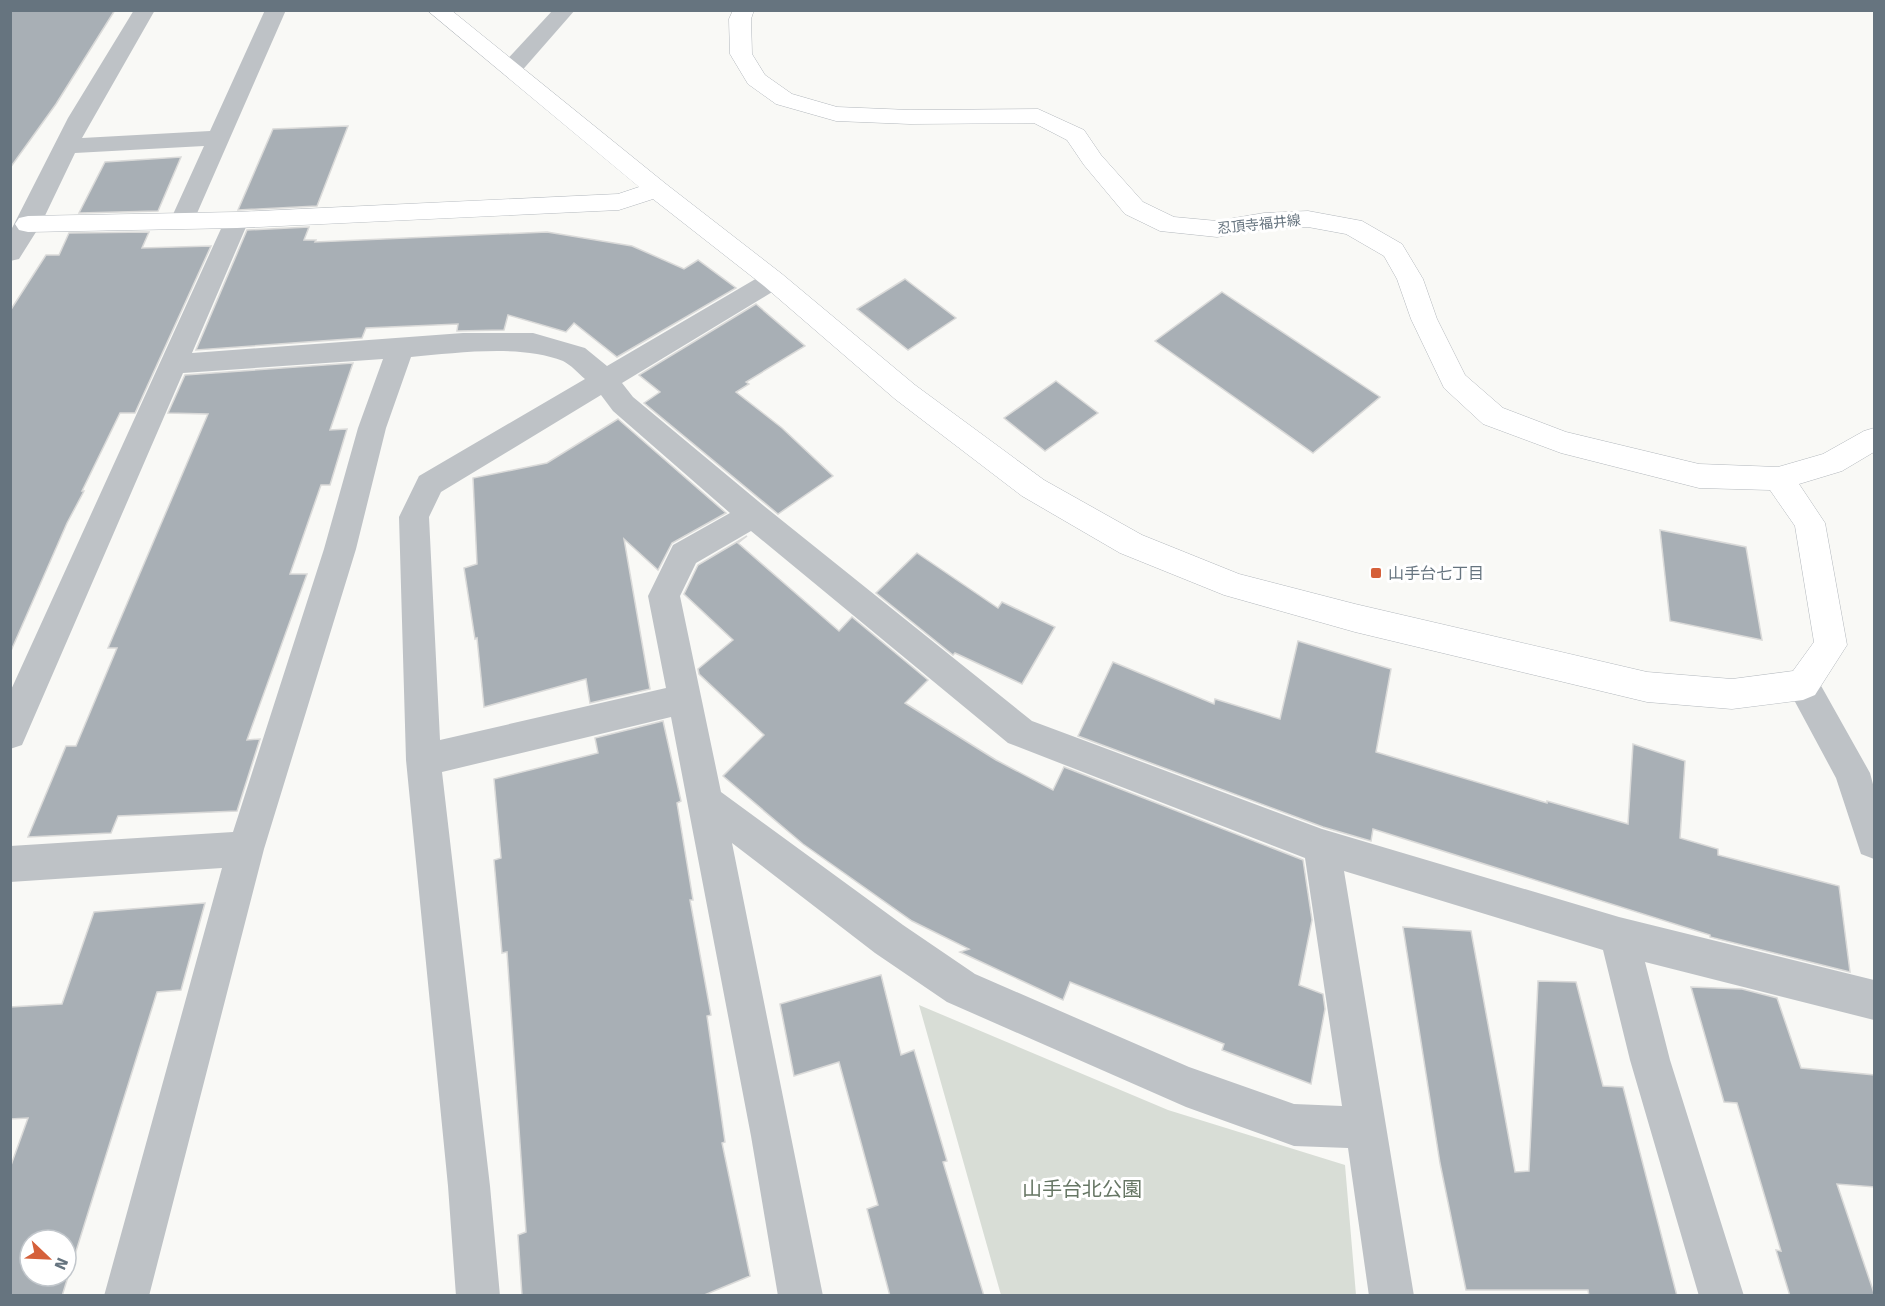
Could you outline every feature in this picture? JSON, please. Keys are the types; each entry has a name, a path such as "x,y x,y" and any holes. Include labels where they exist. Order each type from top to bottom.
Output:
{"street":[{"path":"10,253 19,224 145,10"},
{"path":"182,221 276,10"},
{"path":"436,10 657,190 773,280 905,392 1033,488 1131,544 1235,586 1355,618 1647,687 1732,694 1803,685 1831,645 1810,523 1778,479"},
{"path":"511,69 565,10"},
{"name":"忍頂寺福井線","path":"744,10 740,19 741,54 756,79 784,99 836,114 910,117 1038,116 1076,135 1092,159 1134,208 1169,225 1217,229 1264,221 1308,219 1353,227 1393,250 1410,279 1424,319 1454,381 1493,416 1561,442 1699,476 1778,479 1832,463 1875,439"},
{"path":"66,146 219,138"},
{"path":"19,224 237,220 619,201 657,190"},
{"path":"10,734 47,645 176,364 237,220"},
{"path":"478,1296 470,1186 423,760 414,517 430,484 773,280"},
{"path":"176,364 401,347 533,343 575,355 605,380 623,404 753,515 1020,732 1322,847 1619,936 1875,1000"},
{"path":"126,1296 246,849 340,549 372,428 401,347"},
{"path":"753,515 684,554 664,596 772,1136 801,1296"},
{"path":"1803,685 1852,773 1875,842"},
{"path":"423,760 685,699"},
{"path":"705,801 889,939 961,988 1186,1086 1294,1125 1366,1128"},
{"path":"1322,847 1392,1296"},
{"path":"10,864 246,849"},
{"path":"1619,936 1650,1060 1722,1296"}],"green space":[{"name":"山手台北公園","path":"919,1005 1168,1110 1345,1165 1356,1295 1001,1295"}],"building":[{"path":"10,10 115,10 56,104 10,168"},
{"path":"348,126 317,206 238,210 273,129"},
{"path":"181,157 158,211 79,213 105,162"},
{"path":"309,227 304,240 316,240 315,242 547,232 632,246 684,269 698,260 736,288 617,357 574,323 566,332 508,315 504,330 457,331 458,324 366,328 362,338 196,350 247,230"},
{"path":"149,232 142,248 211,246 135,413 120,413 67,523 10,653 10,311 46,255 59,255 69,233"},
{"path":"905,279 956,318 908,350 857,309"},
{"path":"1222,292 1380,397 1313,453 1155,341"},
{"path":"756,304 805,346 746,382 749,384 736,392 782,428 833,476 778,514 644,403 660,392 639,375"},
{"path":"353,363 330,430 347,429 330,485 321,485 290,574 307,574 247,740 260,739 237,811 118,816 111,833 28,837 66,746 76,746 117,648 108,648 208,414 168,413 185,375"},
{"path":"1056,381 1098,413 1045,451 1004,418"},
{"path":"618,419 726,513 672,543 658,570 624,539 650,689 590,703 586,679 484,707 477,638 475,639 464,568 477,564 473,478 547,463"},
{"path":"1660,530 1746,547 1762,640 1670,621"},
{"path":"747,536 738,543 839,631 852,617 928,680 905,703 996,760 1053,790 1064,767 1303,860 1312,920 1299,985 1323,994 1325,1009 1311,1084 1222,1050 1224,1044 1070,982 1063,1000 960,952 969,949 912,921 803,844 723,776 764,735 699,674 698,669 733,640 684,594 698,565"},
{"path":"917,553 998,608 1002,602 1055,627 1022,684 955,653 953,655 876,593"},
{"path":"1298,641 1391,669 1376,752 1547,803 1547,801 1628,824 1633,744 1685,761 1680,838 1718,849 1718,855 1839,886 1850,972 1710,937 1710,935 1373,829 1371,841 1323,827 1078,736 1113,662 1214,704 1215,699 1280,719"},
{"path":"663,721 681,801 677,803 693,900 690,900 711,1015 707,1016 725,1142 722,1143 750,1276 702,1296 522,1296 518,1235 526,1232 507,952 502,953 494,860 501,858 494,779 598,753 595,738"},
{"path":"205,903 181,990 157,992 78,1245 78,1228 18,1228 18,1288 64,1288 62,1296 10,1296 10,1168 28,1118 10,1119 10,1007 62,1004 94,912"},
{"path":"1403,927 1471,931 1515,1172 1529,1171 1538,981 1576,982 1603,1086 1623,1087 1677,1296 1589,1296 1588,1290 1466,1290 1440,1163"},
{"path":"881,975 901,1055 914,1050 947,1161 943,1162 984,1296 890,1296 867,1209 878,1205 839,1062 794,1076 780,1004"},
{"path":"1691,987 1742,989 1777,998 1801,1068 1875,1075 1875,1187 1837,1184 1875,1296 1790,1296 1776,1250 1781,1251 1737,1103 1724,1102"}],"place":[{"name":"山手台七丁目","path":"1376,573"}]}
